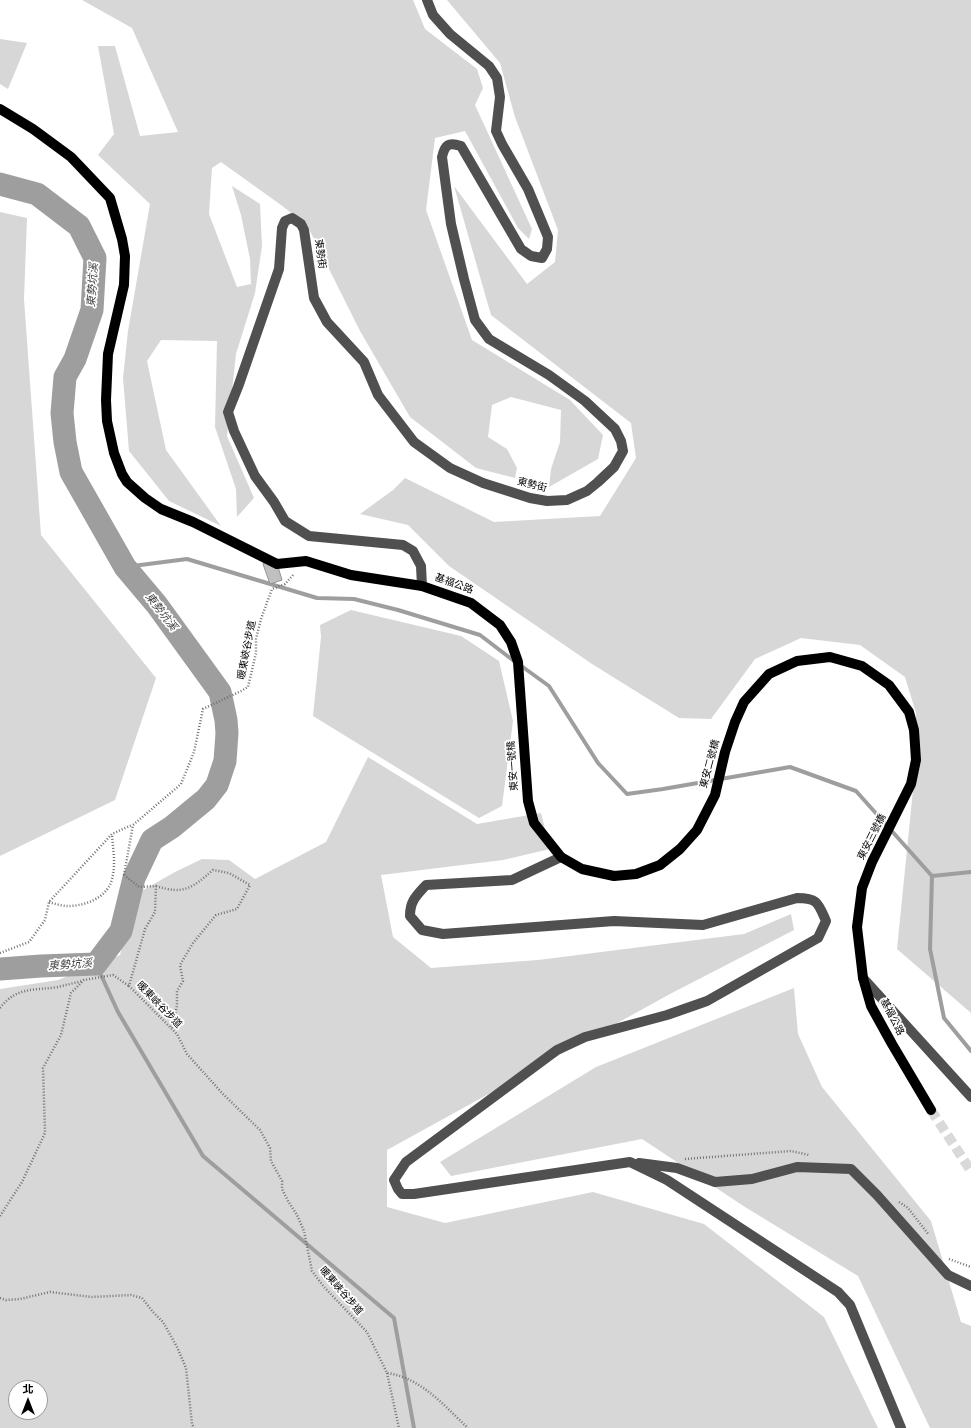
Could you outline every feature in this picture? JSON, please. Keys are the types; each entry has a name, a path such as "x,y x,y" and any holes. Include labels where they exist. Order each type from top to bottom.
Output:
{"main road":[{"path":"0,109 33,129 71,157 110,198 122,238 125,256 125,271 124,285 108,354 106,400 107,421 114,454 127,482 161,509 193,522 277,564 306,561 351,575 422,586"},
{"name":"基福公路","path":"422,586 471,603 500,625 511,642 518,662"},
{"name":"東安三號橋","path":"744,702 769,674 797,661 830,657 862,666 889,685 909,712 914,730 916,760 911,784 872,862 862,888 857,927"},
{"name":"東安一號橋","path":"518,662 528,802 534,823 561,857"},
{"name":"東安二號橋","path":"561,857 582,869 614,876 636,874 660,866 680,849 697,830 715,795 725,752 735,722 744,702"},
{"name":"基福公路","path":"857,927 863,978 871,1006 931,1110"}],"street":[{"name":"東勢街","path":"422,586 421,566 414,551 403,545 309,536 285,521 274,502 255,476 234,431 228,412 279,269 282,228 285,221 292,218 301,224 304,230 314,298 327,322 364,362 378,395 414,442 450,468 483,483 530,498 547,501 566,500 587,491 598,482 614,467 623,451 621,441 615,429 585,401 549,376 489,339 475,320 452,224 442,157 444,149 453,143 461,146 521,248 531,256 542,258 547,248 548,238 528,189 496,131 500,97 497,78 489,66 450,34 433,15 427,0"},
{"path":"561,857 512,880 426,885 414,898 410,907 410,916 422,930 443,934 614,921 704,925 797,898 809,898 818,903 826,921 818,938 707,1001 667,1015 585,1037 557,1050 406,1162 394,1180 402,1194 414,1194 630,1162 677,1168 715,1182 752,1179 797,1167 851,1169 877,1195 948,1275 971,1286"},
{"path":"863,978 971,1097"},
{"path":"630,1162 667,1180 838,1292 850,1305 901,1428"}],"path":[{"name":"暖東峽谷步道","path":"133,825 181,784 194,752 203,709 248,687 256,653 256,639 261,619 272,589 286,584 306,561"},
{"path":"0,953 29,942 45,920 49,902 112,834 133,825"},
{"path":"133,825 124,875 139,887 156,886 169,890 181,890 194,886 213,870 228,873 250,885 238,909 216,915 193,944 180,965 183,981 176,991 176,1012 171,1030 176,1034"},
{"path":"49,902 67,906 84,905 106,892 112,879 114,865 112,834"},
{"name":"暖東峽谷步道","path":"156,886 155,912 145,930 129,986 176,1034 187,1054 260,1130 270,1148 271,1161 282,1181 282,1189 304,1231 312,1271 324,1287 367,1332 388,1373 399,1428"},
{"path":"0,1008 4,1003 22,991 58,987 112,975 129,986"},
{"path":"0,1216 22,1182 45,1133 43,1068 61,1035 71,994 84,980"},
{"path":"679,1159 791,1151 813,1156"},
{"path":"895,1199 908,1208 930,1236"},
{"path":"948,1259 971,1267"},
{"path":"0,1298 6,1300 20,1299 50,1292 92,1297 131,1295 142,1298 163,1322 177,1347 186,1368 192,1424 194,1428"},
{"path":"388,1373 398,1374 426,1388 468,1428"}],"shaded area":[{"path":"82,0 413,0 425,29 477,69 483,88 475,105 532,229 529,239 518,228 465,131 435,138 426,210 472,340 570,400 603,435 598,459 549,487 551,469 560,442 561,410 511,397 492,405 488,437 507,449 517,468 515,478 476,468 410,417 360,331 307,225 221,162 212,168 209,214 237,287 251,284 250,259 241,215 232,186 260,204 262,246 255,293 236,354 227,436 254,498 237,517 236,489 215,427 217,341 161,340 147,361 166,450 221,526 169,501 129,451 123,378 128,331 150,204 98,155 114,134 98,46 115,46 140,136 178,132 132,28"},
{"path":"447,0 971,0 971,1013 897,949 916,760 916,713 905,677 860,645 801,638 755,659 711,719 679,718 592,664 449,566 408,525 360,514 393,490 405,478 494,522 600,516 636,458 631,423 491,315 454,186 527,284 555,262 558,230 515,117 500,63"},
{"path":"0,39 27,43 8,89 0,84"},
{"path":"0,212 27,218 24,299 41,535 156,678 115,800 0,856"},
{"path":"351,610 461,636 499,661 513,721 502,806 479,818 313,716 321,637 320,625"},
{"path":"368,757 477,824 541,813 550,849 503,860 381,875 393,937 431,968 538,960 744,934 791,914 794,930 670,994 387,1150 387,1207 445,1223 593,1192 704,1224 824,1317 878,1428 0,1428 0,989 58,980 120,955 136,894 202,859 229,860 255,879 326,842"},
{"path":"794,988 798,1034 822,1087 931,1221 961,1322 971,1326 971,1428 930,1428 858,1276 745,1207 642,1139 451,1176 440,1162 596,1067"}],"building":[{"path":"276,560 282,580 270,584 263,564"}],"waterway":[{"name":"東勢坑溪","path":"0,184 37,194 79,226 95,258 92,310 75,359 65,377 62,413 65,442 71,472 125,567 157,605 220,692 226,720 227,733 225,761 217,785 206,799 172,827 152,840 134,878 121,931 96,964 0,969"},
{"path":"125,567 187,559 317,598 354,599 398,610 480,635 514,661"},
{"path":"520,665 549,686 598,763 627,794 790,767 856,791 932,876 971,872"},
{"path":"932,876 930,949 944,1018 971,1051"},
{"path":"96,964 118,1012 203,1156 394,1318 414,1428"}],"tunnel":[{"path":"931,1110 971,1171"}]}
